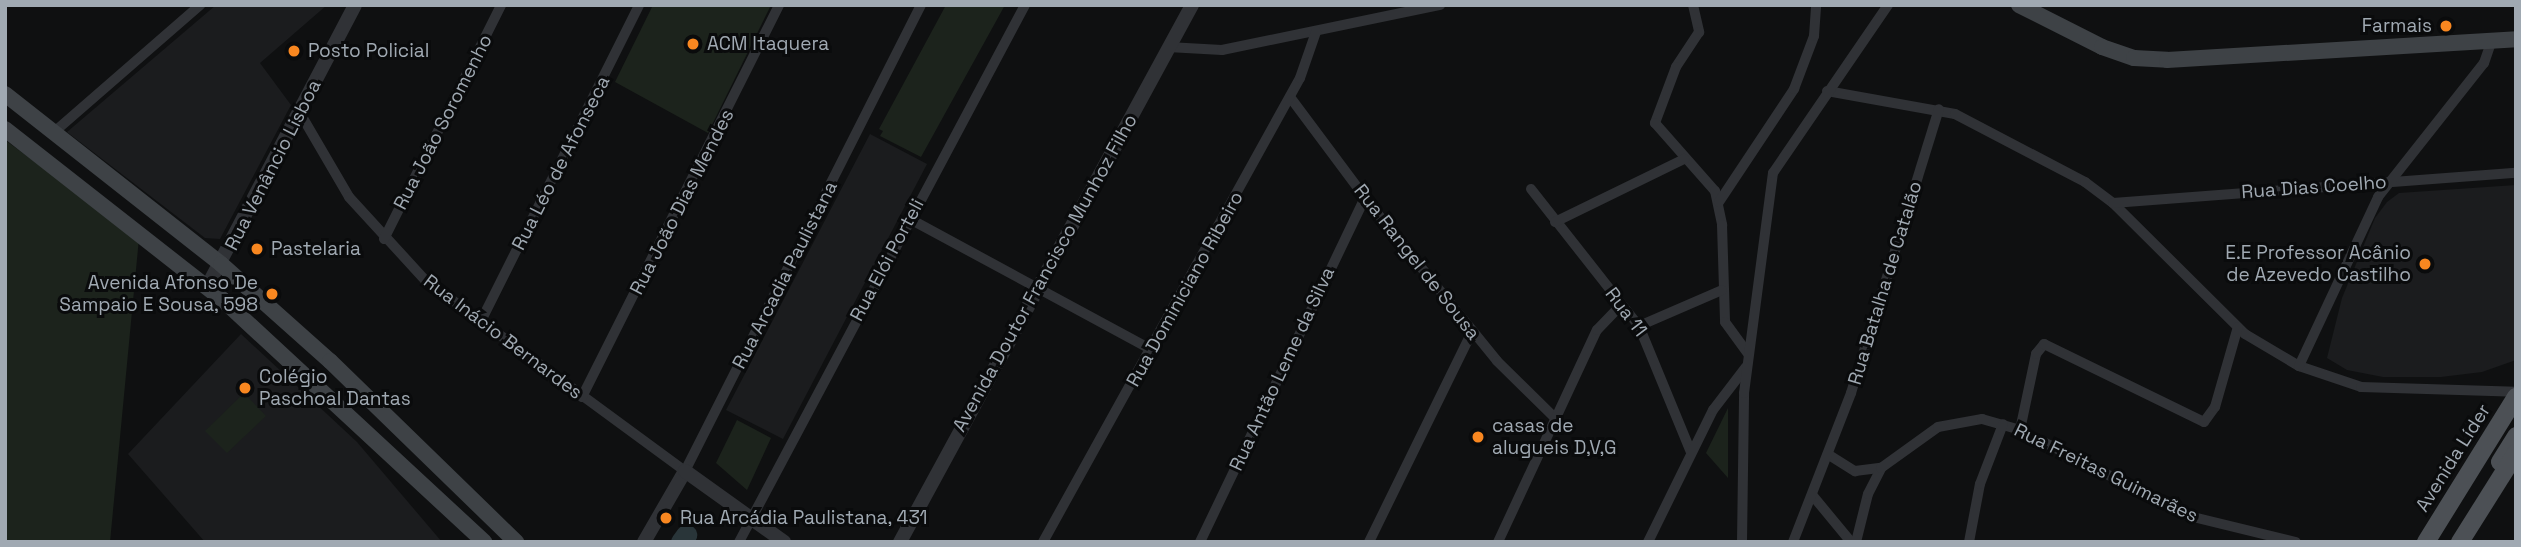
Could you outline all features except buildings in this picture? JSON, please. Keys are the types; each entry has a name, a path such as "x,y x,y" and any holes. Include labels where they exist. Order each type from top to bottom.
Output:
{"main road":[{"path":"2019,5 2134,58 2189,61 2516,38"},
{"path":"5,94 221,264 330,361 507,536"},
{"path":"5,129 207,287 482,541 507,536"},
{"name":"Avenida Líder","path":"2426,542 2516,395"},
{"path":"2471,525 2476,501 2516,436"},
{"path":"2460,542 2516,453"}],"street":[{"path":"52,133 200,5"},
{"name":"Rua Venâncio Lisboa","path":"207,287 355,5"},
{"name":"Rua João Soromenho","path":"384,239 501,5"},
{"name":"Rua Léo de Afonseca","path":"481,321 639,5"},
{"name":"Rua João Dias Mendes","path":"582,397 779,5"},
{"name":"Rua Arcadia Paulistana","path":"643,542 685,471 921,5"},
{"name":"Rua Elói Porteli","path":"739,542 1025,5"},
{"name":"Avenida Doutor Francisco Munhoz Filho","path":"900,542 1036,286 1192,5"},
{"path":"1168,47 1222,50 1440,5"},
{"path":"1693,5 1699,32 1676,67 1655,123 1684,159 1709,182 1719,202 1722,290 1731,336 1748,355"},
{"path":"1719,202 1794,89 1815,36 1816,5"},
{"path":"1742,542 1746,367 1773,173 1888,5"},
{"name":"Rua Dominiciano Ribeiro","path":"1043,542 1152,350 1290,97 1316,32"},
{"path":"2299,366 2352,246 2387,182 2484,63 2492,40"},
{"path":"1827,91 1939,109 2050,162 2113,203 2238,327 2299,366 2371,388 2516,395"},
{"name":"Rua Rangel de Sousa","path":"1290,97 1472,332 1555,418"},
{"name":"Rua Batalha de Catalão","path":"1793,542 1829,455 1939,109"},
{"name":"Rua Inácio Bernardes","path":"300,113 349,197 384,239 425,280 784,542"},
{"path":"1555,222 1684,159"},
{"name":"Rua Dias Coelho","path":"2113,203 2516,173"},
{"name":"Rua 11","path":"1531,189 1639,326 1691,452"},
{"name":"Rua Antão Leme da Silva","path":"1200,542 1365,197"},
{"path":"910,219 1152,350"},
{"path":"1639,326 1722,290"},
{"path":"1498,542 1597,330 1621,304"},
{"path":"2020,430 2036,354 2044,344 2204,422 2216,407 2238,327"},
{"path":"1369,542 1472,332"},
{"path":"1648,542 1691,452 1725,391 1746,367"},
{"name":"Rua Freitas Guimarães","path":"1853,542 1868,494 1881,468 1938,427 1982,419 2020,430 2189,516 2296,542"},
{"path":"1970,541 1980,484 2003,424"},
{"path":"1829,455 1855,471 1881,468"},
{"path":"1813,496 1853,542"}],"shaded area":[{"path":"216,5 327,5 260,63 291,105 220,239 205,238 67,132"},
{"name":"ACM Itaquera","path":"653,5 771,5 708,133 615,82"},
{"path":"946,5 1005,5 921,157 880,136 883,131 879,129"},
{"path":"870,134 927,164 783,439 726,410"},
{"path":"5,140 139,238 110,542 5,542"},
{"name":"E.E Professor Acânio de Azevedo Castilho","path":"2516,185 2516,360 2482,372 2441,377 2383,377 2347,370 2327,358 2342,298 2375,218 2387,202 2399,193"},
{"name":"Colégio Paschoal Dantas","path":"241,334 357,442 442,542 205,542 128,454"},
{"path":"244,393 266,416 227,453 205,431"},
{"path":"1728,408 1728,478 1706,453"},
{"path":"737,420 771,438 747,490 716,463"}],"waterway":[{"path":"681,542 686,535"}],"place":[{"name":"Farmais","path":"2446,26"},
{"name":"ACM Itaquera","path":"693,44"},
{"name":"Posto Policial","path":"294,51"},
{"name":"Pastelaria","path":"257,249"},
{"name":"E.E Professor Acânio de Azevedo Castilho","path":"2425,264"},
{"name":"Avenida Afonso De Sampaio E Sousa, 598","path":"272,294"},
{"name":"Colégio Paschoal Dantas","path":"245,388"},
{"name":"casas de alugueis D,V,G","path":"1478,437"},
{"name":"Rua Arcádia Paulistana, 431","path":"666,518"}]}
